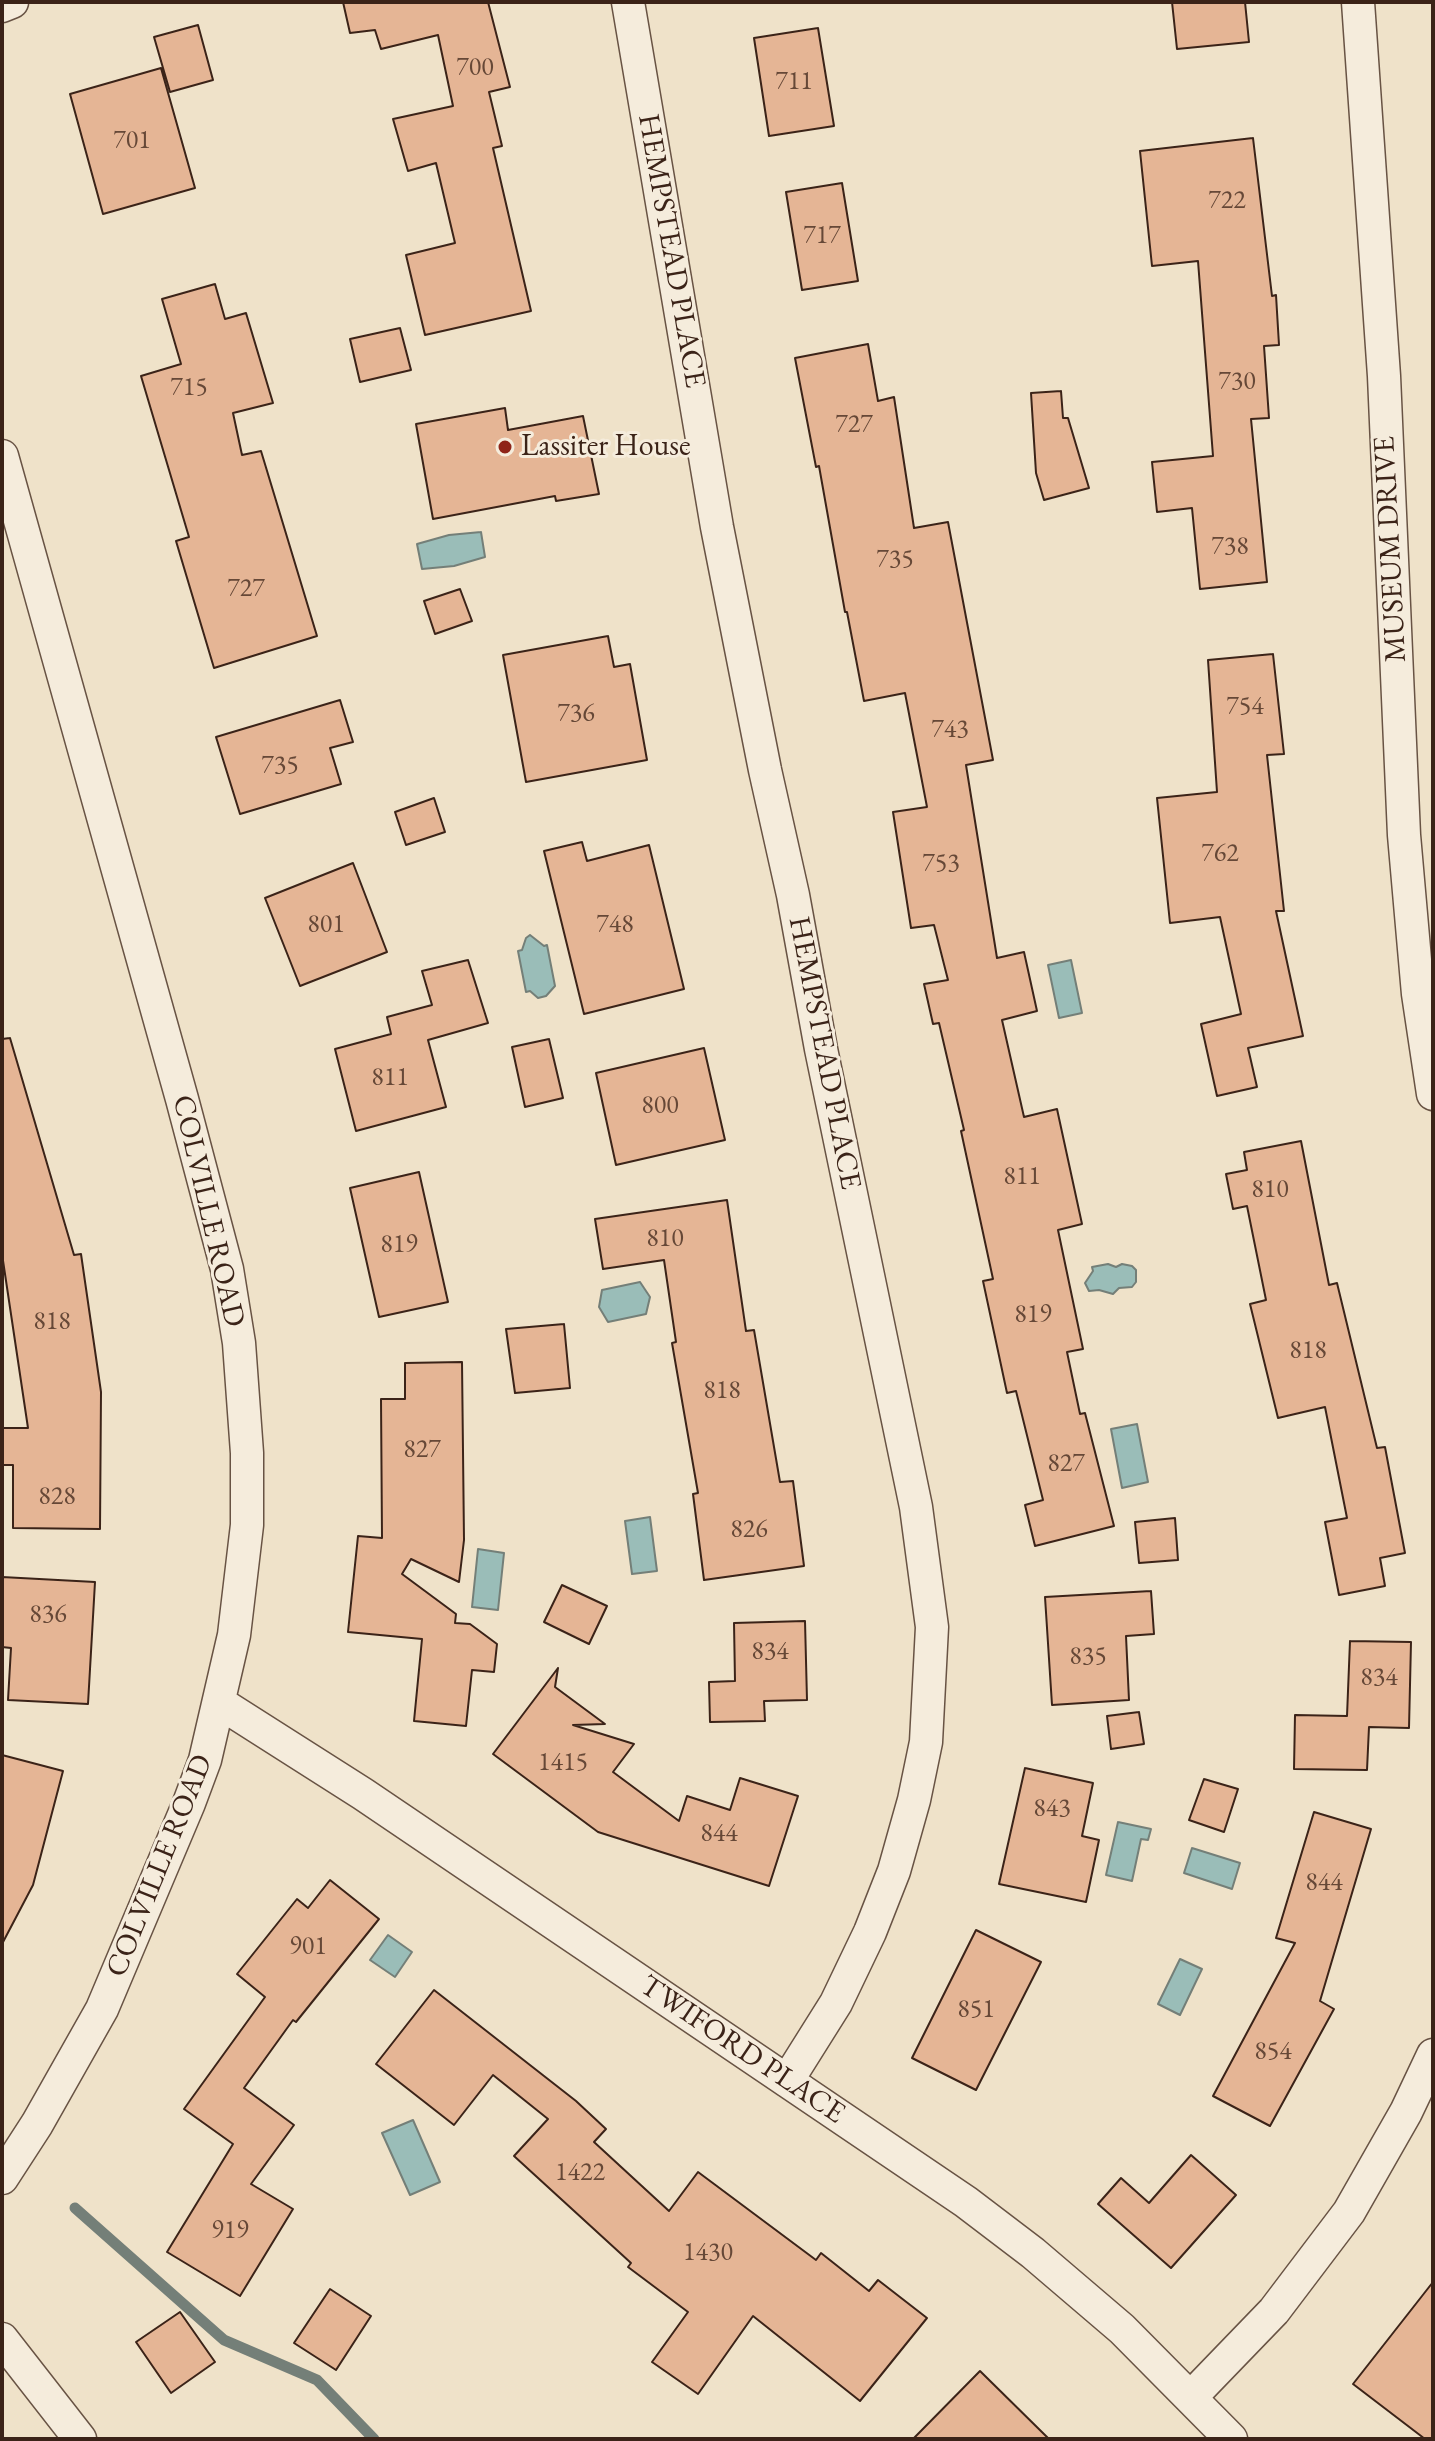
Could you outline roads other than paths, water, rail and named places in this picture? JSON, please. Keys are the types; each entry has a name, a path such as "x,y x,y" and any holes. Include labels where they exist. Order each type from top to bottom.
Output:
{"street":[{"path":"2,6 12,2"},
{"name":"HEMPSTEAD PLACE","path":"628,2 717,527 916,1507 932,1627 926,1742 894,1871 870,1932 836,2003 787,2081"},
{"name":"MUSEUM DRIVE","path":"1358,2 1384,376 1404,835 1418,994 1433,1094"},
{"name":"COLVILLE ROAD","path":"2,456 186,1110 227,1269 239,1343 247,1453 247,1525 234,1635 205,1760 102,2009 37,2124 2,2178"},
{"name":"TWIFORD PLACE","path":"220,1703 353,1787 966,2202 1033,2253 1122,2329 1231,2439"},
{"path":"1191,2397 1274,2311 1349,2212 1406,2112 1433,2055"},
{"path":"2,2339 80,2439"}],"water":[{"path":"481,532 485,557 454,566 422,569 417,544 449,535"},
{"path":"530,935 547,945 555,986 546,996 538,998 530,991 526,992 518,951 522,950"},
{"path":"1071,960 1082,1013 1059,1018 1048,965"},
{"path":"1108,1264 1132,1266 1136,1270 1136,1282 1132,1287 1119,1288 1113,1294 1089,1291 1085,1283 1093,1271 1092,1267"},
{"path":"640,1282 650,1297 646,1314 608,1322 599,1307 602,1290"},
{"path":"1137,1424 1148,1482 1122,1488 1111,1429"},
{"path":"650,1517 657,1571 632,1574 625,1521"},
{"path":"478,1549 504,1553 498,1610 472,1607"},
{"path":"1118,1822 1151,1829 1148,1840 1141,1839 1132,1881 1106,1875"},
{"path":"1192,1848 1240,1863 1232,1889 1184,1873"},
{"path":"388,1935 412,1952 395,1977 370,1960"},
{"path":"1180,1959 1202,1969 1180,2015 1158,2004"},
{"path":"413,2120 440,2182 410,2195 382,2133"}],"waterway":[{"path":"75,2208 224,2340 317,2380 374,2439"}],"place":[{"name":"Lassiter House","path":"505,447"}]}
